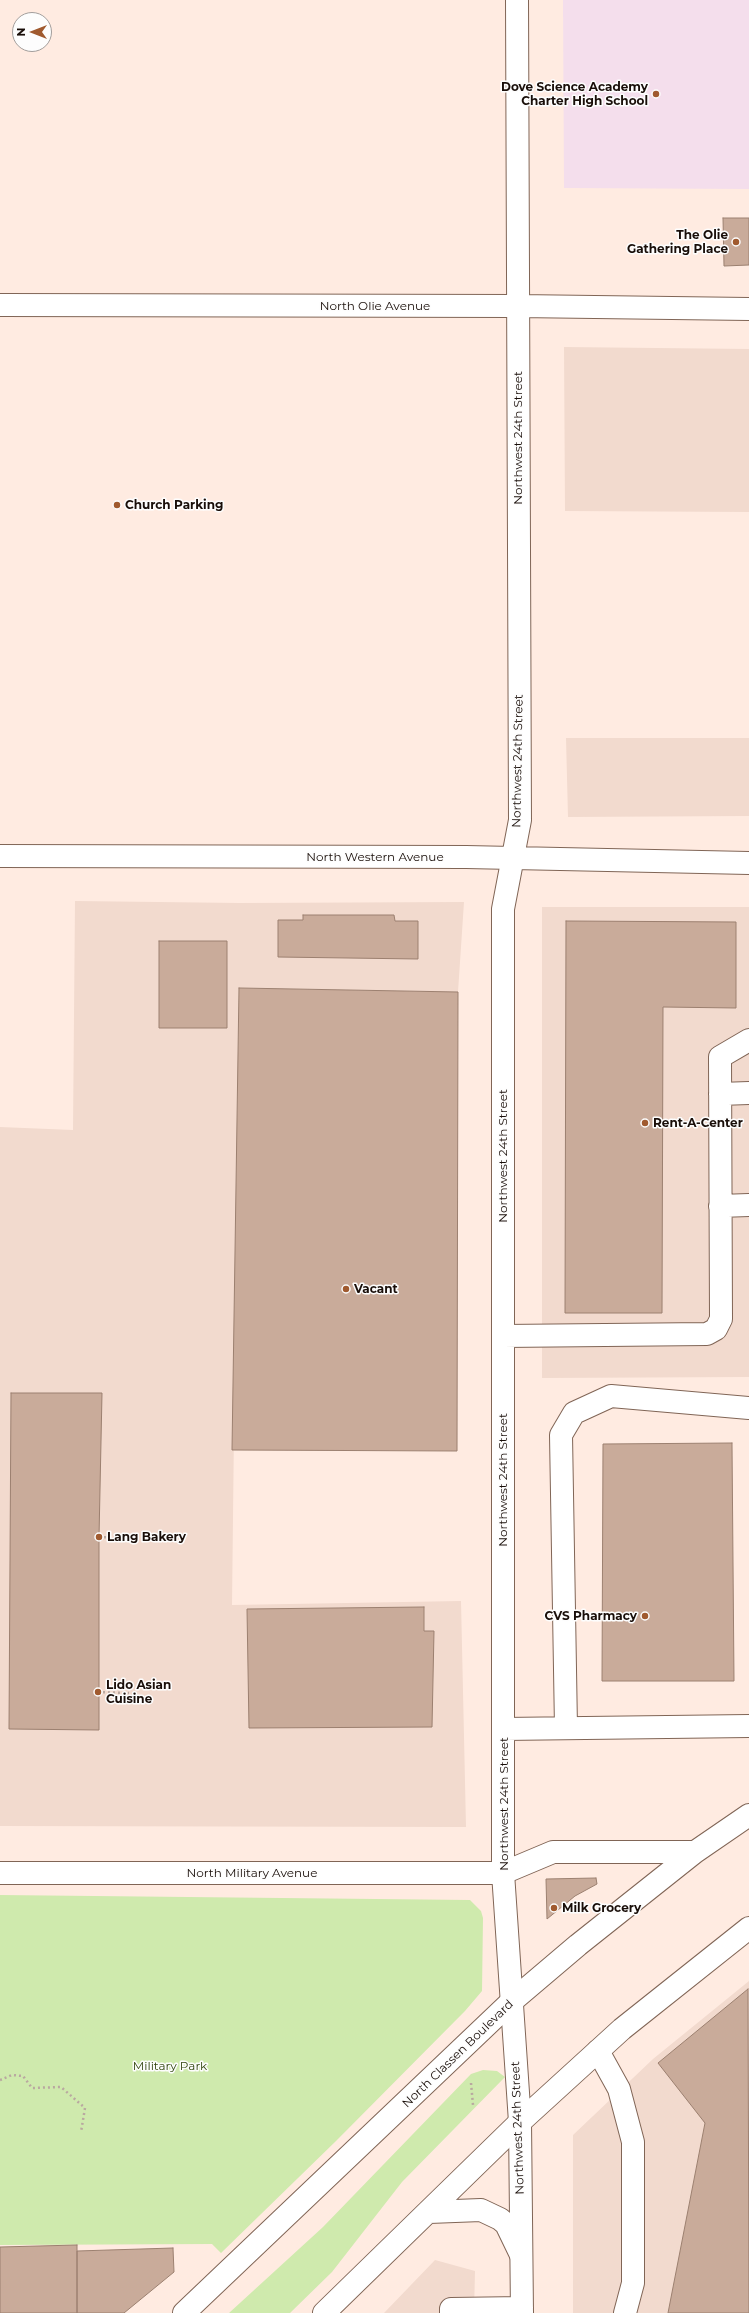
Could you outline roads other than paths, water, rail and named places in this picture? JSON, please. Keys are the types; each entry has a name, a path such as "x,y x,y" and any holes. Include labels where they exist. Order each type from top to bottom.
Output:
{"street":[{"name":"Northwest 24th Street","path":"517,0 520,820 503,909 503,1873 520,2122 522,2310"},
{"name":"North Olie Avenue","path":"0,305 518,306 749,309"},
{"name":"North Western Avenue","path":"0,856 512,858 749,863"},
{"path":"503,1336 707,1334 716,1329 721,1318 720,1057 749,1040"},
{"path":"720,1094 749,1093"},
{"path":"720,1206 749,1205"},
{"path":"566,1728 561,1435 574,1413 611,1396 749,1408"},
{"path":"503,1729 749,1726"},
{"name":"North Classen Boulevard","path":"184,2313 512,2001 578,1945 695,1852 749,1815"},
{"path":"503,1873 553,1852 695,1852"},
{"name":"North Military Avenue","path":"0,1873 503,1873"},
{"path":"324,2313 520,2122 628,2024 749,1928"},
{"path":"598,2052 619,2089 633,2142 633,2283 626,2313"},
{"path":"429,2212 481,2210 495,2216 506,2224 521,2255"},
{"path":"451,2313 451,2309 522,2310"}],"place":[{"name":"Dove Science Academy Charter High School","path":"656,94"},
{"name":"The Olie Gathering Place","path":"736,242"},
{"name":"Church Parking","path":"117,505"},
{"name":"Rent-A-Center","path":"645,1123"},
{"name":"Vacant","path":"346,1289"},
{"name":"Lang Bakery","path":"99,1537"},
{"name":"CVS Pharmacy","path":"645,1616"},
{"name":"Lido Asian Cuisine","path":"98,1692"},
{"name":"Milk Grocery","path":"554,1908"}],"park label":[{"name":"Military Park","path":"170,2066"}]}
